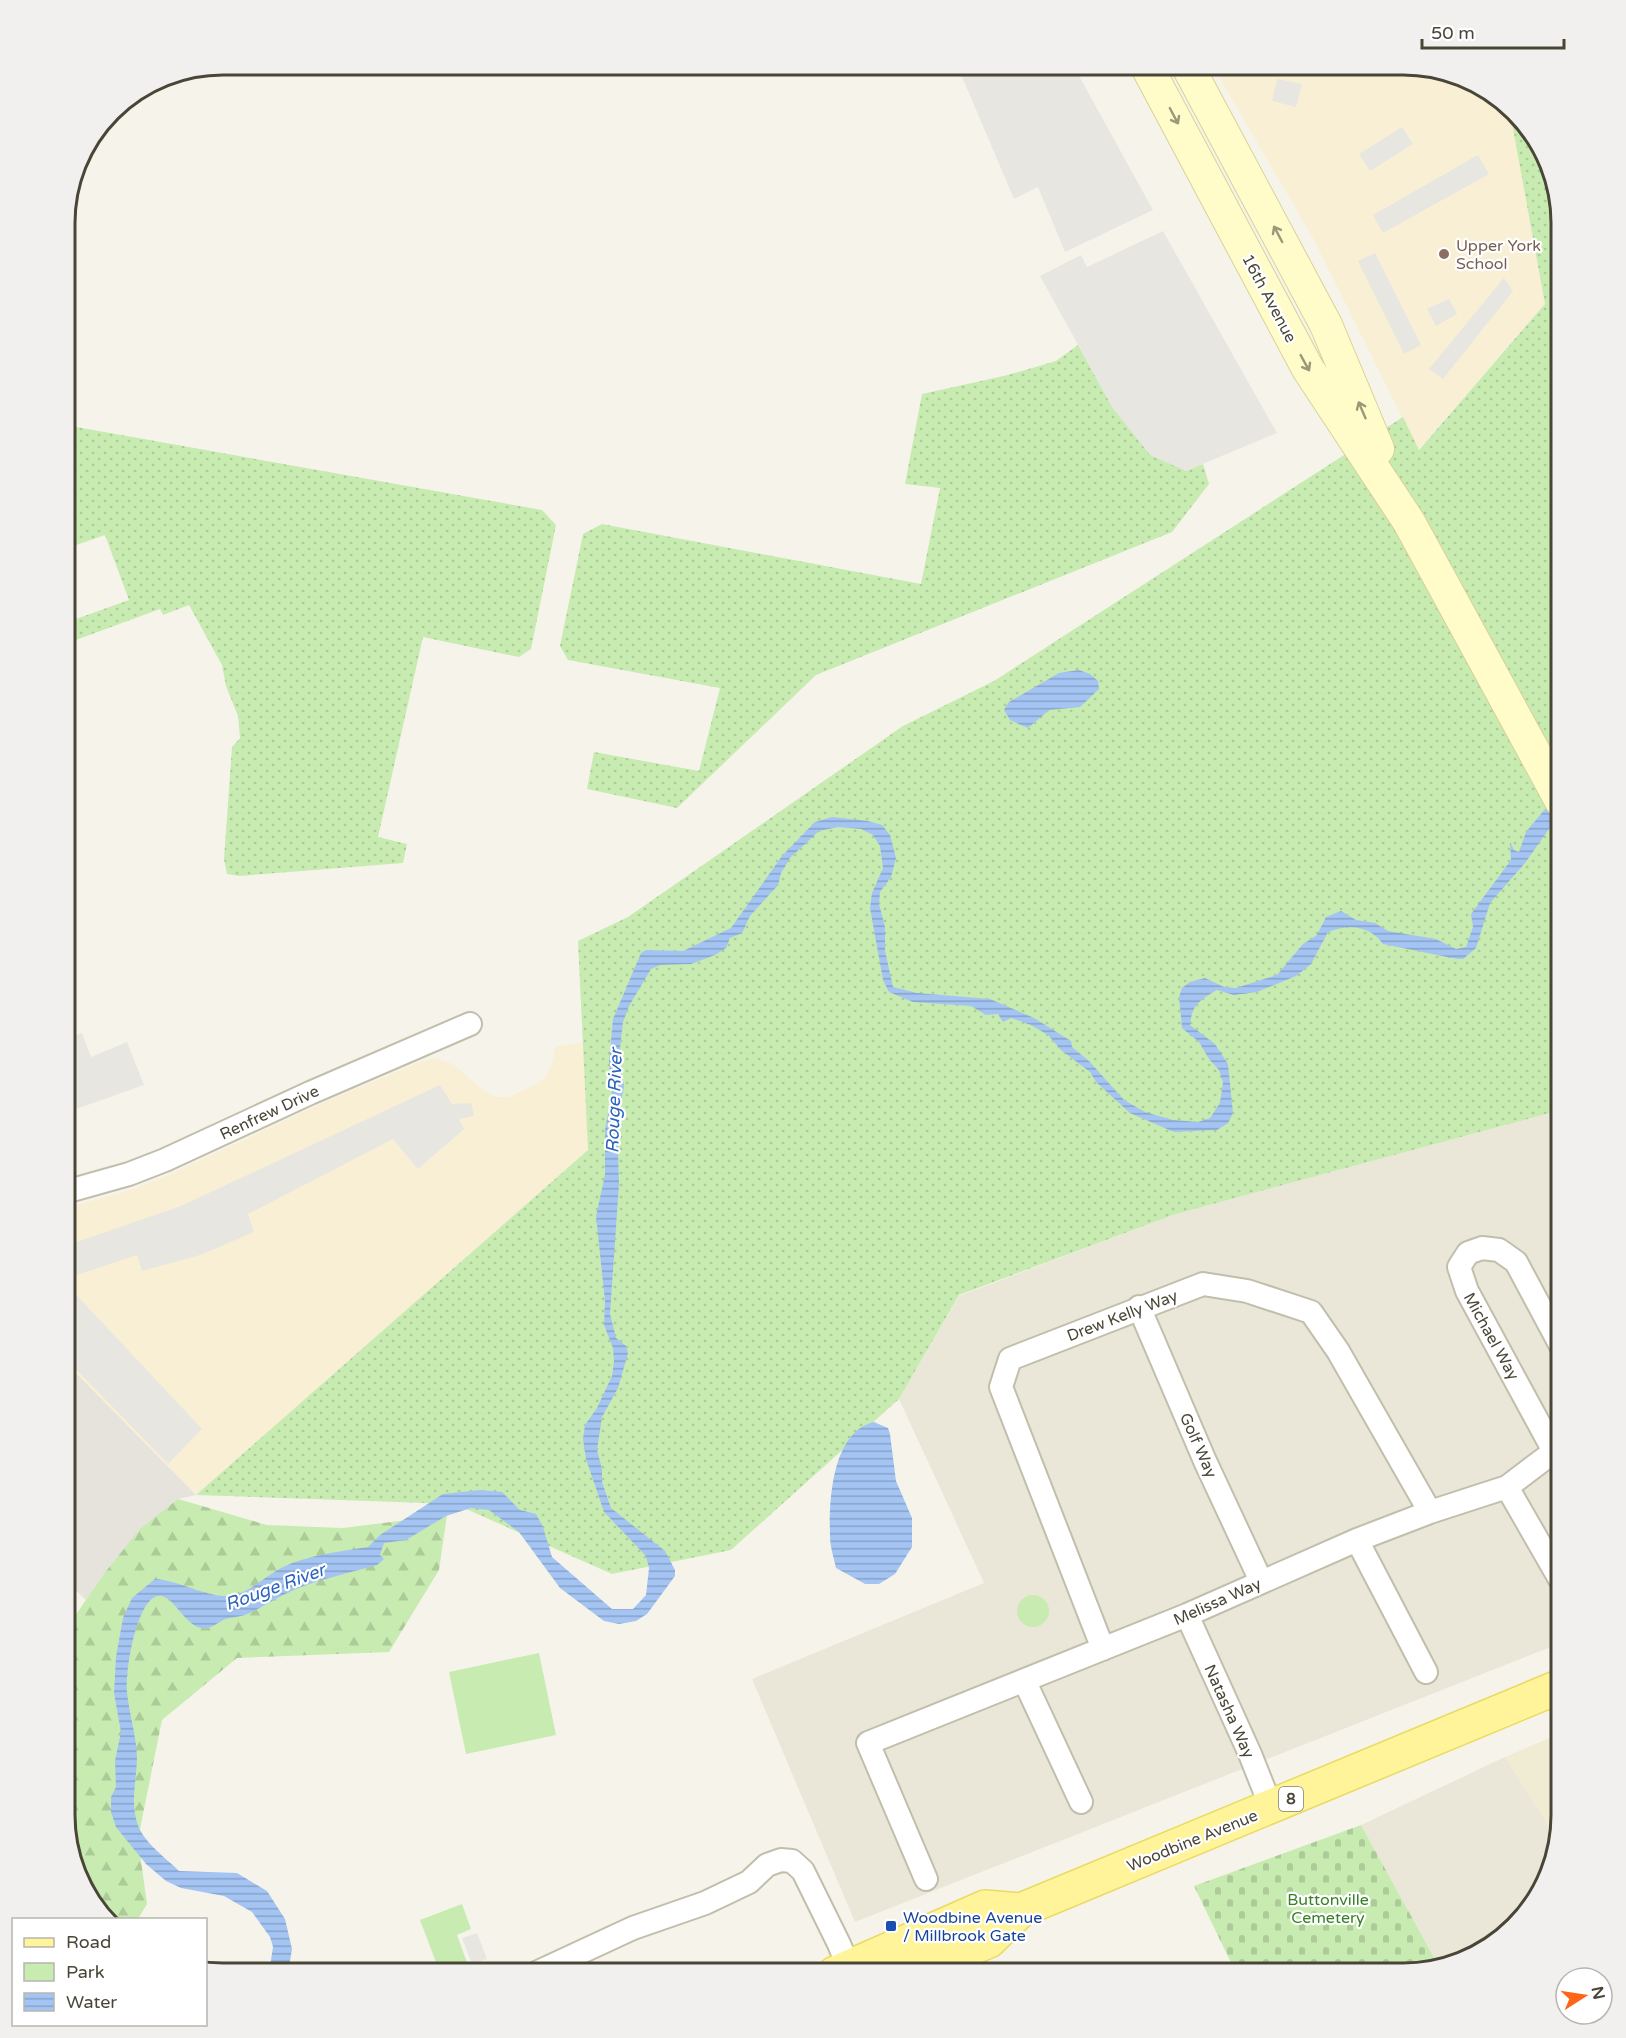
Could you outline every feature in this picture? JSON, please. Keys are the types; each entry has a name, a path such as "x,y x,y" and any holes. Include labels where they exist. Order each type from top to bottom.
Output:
{"main road":[{"name":"16th Avenue","path":"1151,75 1308,369 1409,522 1551,780"},
{"name":"16th Avenue","path":"1192,75 1326,325 1409,522"},
{"name":"Woodbine Avenue","path":"938,1963 989,1941 1021,1910 1551,1691"},
{"name":"Woodbine Avenue","path":"864,1963 985,1907 1021,1910"}],"street":[{"name":"Renfrew Drive","path":"75,1189 129,1174 165,1160 309,1093 470,1024"},
{"name":"Michael Way","path":"1551,1326 1516,1262 1499,1250 1482,1248 1468,1253 1459,1267 1467,1291 1551,1439"},
{"name":"Drew Kelly Way","path":"1103,1649 1001,1387 1010,1359 1203,1284 1247,1291 1311,1312 1338,1351 1430,1512"},
{"name":"Golf Way","path":"1139,1307 1205,1461 1262,1581"},
{"name":"Melissa Way","path":"926,1879 867,1743 1025,1682 1187,1615 1357,1540 1430,1512 1507,1487 1551,1455"},
{"path":"1507,1487 1551,1562"},
{"path":"1357,1540 1426,1672"},
{"name":"Natasha Way","path":"1187,1615 1250,1754 1271,1807"},
{"path":"1025,1682 1081,1802"},
{"path":"559,1963 633,1928 705,1903 749,1882 767,1865 781,1860 792,1861 803,1871 820,1903 842,1963"}],"shaded area":[{"path":"961,75 1079,75 1153,210 1065,252 1038,187 1014,199"},
{"path":"1218,75 1413,75 1460,86 1493,106 1512,123 1545,304 1418,450 1314,240"},
{"path":"1277,79 1302,84 1296,107 1272,101"},
{"path":"1402,127 1413,144 1370,171 1359,154"},
{"path":"1478,155 1489,174 1383,233 1373,215"},
{"path":"1163,231 1277,433 1186,471 1150,455 1114,410 1040,276 1081,255 1087,267"},
{"path":"1375,253 1421,345 1404,354 1358,261"},
{"path":"1504,278 1513,291 1443,379 1429,369"},
{"path":"1449,299 1457,314 1436,326 1427,309"},
{"path":"82,1033 91,1057 127,1042 144,1085 75,1109 75,1035"},
{"path":"583,1042 588,1150 196,1495 75,1372 75,1205 134,1189 171,1174 316,1106 417,1063 435,1058 453,1064 483,1090 495,1097 508,1097 537,1084 546,1076 556,1046"},
{"path":"440,1085 452,1104 471,1103 474,1116 459,1119 464,1129 418,1169 393,1139 248,1214 254,1232 200,1255 142,1271 137,1255 75,1276 75,1243 181,1206"},
{"path":"1551,1113 1551,1647 855,1922 752,1679 984,1583 899,1399 959,1296 1176,1214"},
{"path":"75,1294 202,1429 168,1464 75,1368"},
{"path":"75,1372 196,1495 178,1499 103,1575 86,1600 75,1590"},
{"path":"1551,1737 1550,1828 1505,1757"},
{"path":"1505,1757 1550,1828 1540,1872 1531,1889 1508,1920 1469,1948 1435,1959 1361,1825"},
{"path":"477,1933 487,1959 472,1963 462,1938"}],"green space":[{"path":"1512,123 1526,141 1540,166 1550,203 1551,223 1551,1113 1176,1214 959,1295 899,1399 731,1550 612,1574 455,1504 196,1495 588,1150 578,941 628,917 903,726 994,681 1403,417 1419,450 1545,304"},
{"path":"1078,345 1114,410 1186,471 1203,464 1209,484 1172,532 816,675 677,808 587,789 594,752 699,771 720,688 568,660 560,646 583,534 602,524 921,584 940,488 905,484 922,394 1008,375 1056,361"},
{"path":"75,427 542,510 556,525 531,649 519,657 423,637 378,837 407,844 403,863 239,876 227,874 224,859 232,747 240,738 238,716 226,686 222,665 189,605 163,615 160,609 75,640 75,619 129,600 105,535 75,546"},
{"path":"178,1499 267,1525 343,1528 447,1515 439,1570 389,1652 237,1658 162,1720 138,1839 147,1904 139,1918 117,1918 90,1881 83,1863 75,1825 75,1616 103,1575 140,1529"},
{"path":"1033,1595 1044,1600 1049,1611 1044,1622 1033,1627 1022,1622 1017,1611 1022,1600"},
{"path":"539,1653 556,1735 466,1754 449,1672"},
{"name":"Buttonville Cemetery","path":"1361,1825 1435,1959 1413,1963 1231,1963 1194,1886"},
{"path":"462,1904 471,1929 457,1935 467,1963 436,1963 420,1920"}],"water":[{"path":"1079,670 1090,674 1098,681 1099,689 1080,707 1049,710 1028,728 1010,720 1004,710 1009,702 1059,673"},
{"name":"Rouge River","path":"1551,802 1551,826 1525,863 1490,903 1476,948 1463,959 1383,944 1365,930 1343,928 1328,932 1311,964 1296,976 1257,992 1234,995 1217,990 1198,1003 1190,1025 1215,1044 1228,1064 1233,1113 1228,1123 1217,1130 1174,1132 1130,1113 1096,1082 1090,1072 1061,1050 1048,1035 1031,1025 1011,1018 1003,1022 998,1014 986,1015 971,1006 913,1002 889,992 883,980 870,908 872,893 883,868 880,846 873,835 861,829 838,827 819,831 790,858 781,873 778,885 750,916 742,933 730,938 726,948 715,955 691,964 660,965 651,969 629,1006 623,1022 619,1057 624,1087 617,1121 619,1184 610,1314 616,1338 626,1346 628,1353 618,1388 602,1417 597,1450 602,1469 602,1482 611,1508 665,1551 675,1570 675,1576 647,1614 636,1621 619,1624 604,1621 560,1588 519,1532 489,1510 471,1508 446,1516 406,1540 384,1543 380,1555 384,1559 377,1565 304,1586 245,1615 226,1619 207,1628 192,1623 166,1598 160,1596 153,1598 141,1615 136,1628 127,1683 137,1756 134,1810 139,1828 152,1846 179,1871 237,1873 267,1891 285,1919 292,1949 290,1963 271,1963 273,1947 270,1937 252,1912 224,1896 181,1888 166,1881 146,1864 116,1827 111,1812 111,1797 116,1787 115,1761 121,1732 114,1693 116,1657 123,1618 132,1598 155,1579 206,1593 235,1595 277,1570 303,1559 368,1547 380,1535 443,1494 480,1490 502,1492 520,1510 536,1514 543,1527 552,1557 612,1609 633,1609 646,1595 649,1568 646,1556 604,1512 586,1459 583,1439 585,1425 597,1408 612,1376 614,1361 613,1348 604,1325 605,1301 596,1216 605,1175 605,1130 612,1093 609,1062 613,1019 641,953 646,950 683,951 731,928 782,856 815,822 832,817 868,821 882,825 890,835 896,858 891,877 880,892 879,904 885,927 885,951 893,987 917,993 990,999 1034,1018 1071,1041 1072,1047 1089,1061 1124,1100 1145,1112 1173,1120 1198,1122 1210,1118 1220,1103 1223,1082 1219,1070 1199,1042 1182,1028 1179,997 1182,988 1190,982 1205,978 1224,987 1236,988 1277,975 1303,944 1317,935 1326,917 1341,911 1356,920 1375,923 1388,931 1436,939 1456,949 1466,947 1473,927 1471,914 1511,860 1510,842 1514,850 1519,852 1526,832"},
{"path":"874,1422 888,1428 890,1434 896,1481 912,1518 912,1547 895,1574 879,1584 865,1584 836,1568 831,1548 830,1521 832,1487 841,1453 849,1439 860,1428"}],"place":[{"name":"Upper York School","path":"1444,254"},
{"name":"Woodbine Avenue / Millbrook Gate","path":"891,1926"}]}
